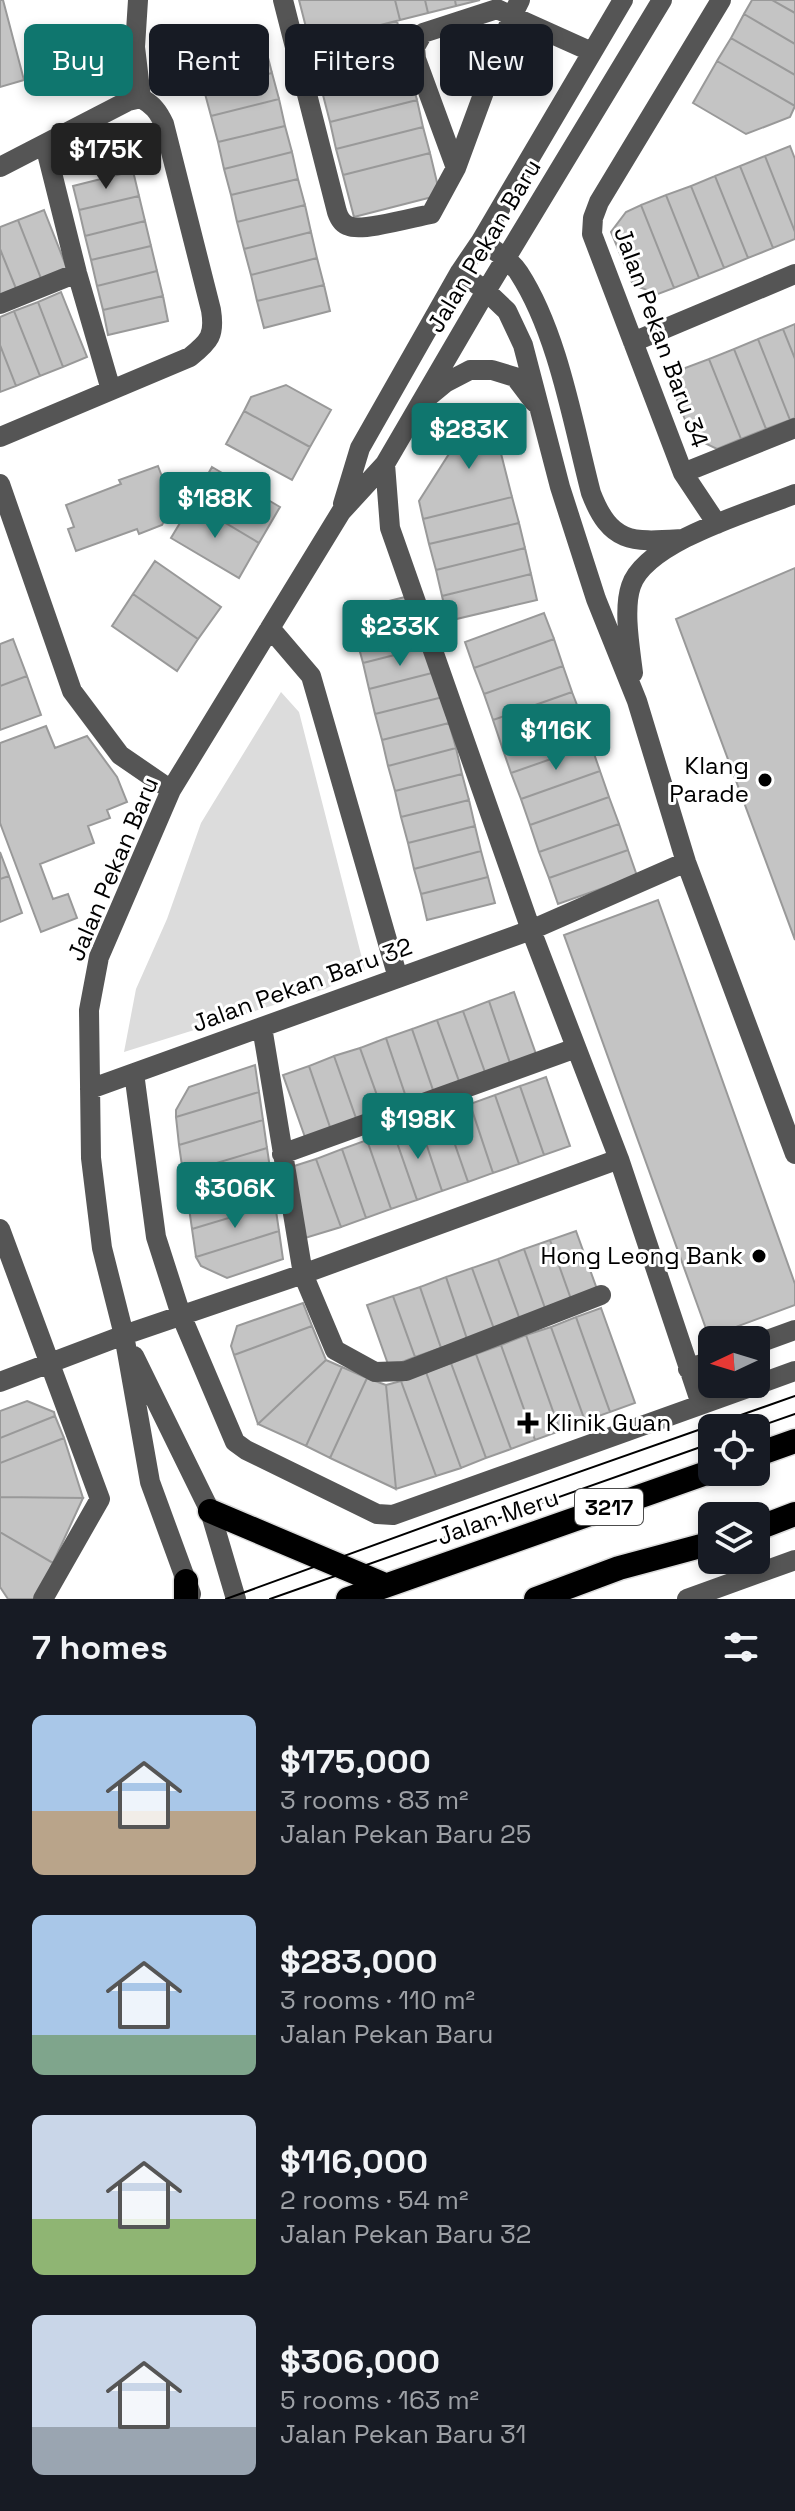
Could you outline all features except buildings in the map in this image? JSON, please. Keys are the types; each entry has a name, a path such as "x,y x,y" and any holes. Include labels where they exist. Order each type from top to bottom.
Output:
{"highway":[{"path":"770,1450 795,1441"},
{"name":"Jalan Meru","path":"348,1599 698,1476"},
{"path":"210,1511 385,1585"},
{"path":"770,1524 795,1514"},
{"name":"3217","path":"536,1599 619,1568 698,1547"}],"street":[{"path":"0,437 190,357 206,344 214,328 164,124 158,111 141,98 135,47 137,0"},
{"path":"283,0 337,212 341,221 349,227 361,228 431,214 456,168 516,8"},
{"name":"Jalan Pekan Baru","path":"341,512 360,448 460,272 623,0"},
{"name":"Jalan Pekan Baru","path":"188,1593 150,1482 124,1335 102,1248 91,1158 89,1010 99,957 171,790 341,512 385,464 662,0"},
{"name":"Jalan Pekan Baru 34","path":"717,524 683,473 592,234 593,218 599,202 721,0"},
{"path":"456,168 416,59 415,47 423,33 497,9 516,8 592,52"},
{"path":"0,167 128,101 141,98"},
{"path":"45,145 111,390"},
{"path":"481,241 518,272 545,324 598,510 609,526 623,536 641,542 683,539"},
{"path":"460,272 507,311 523,345 560,487 591,585 637,701 686,862 793,1142"},
{"path":"0,304 77,273"},
{"path":"633,342 795,274"},
{"path":"420,402 445,383 470,370 492,370 515,377 542,412"},
{"path":"683,473 795,428"},
{"path":"385,464 390,528 531,930 619,1159 701,1404"},
{"path":"0,484 72,691 120,755 171,790"},
{"path":"637,701 630,645 629,590 635,576 646,562 683,539 795,494"},
{"path":"270,628 311,676 398,978"},
{"name":"Jalan Pekan Baru 32","path":"90,1089 531,930 686,862"},
{"path":"262,1027 303,1274 335,1350 375,1372 406,1371 601,1295"},
{"path":"282,1154 576,1048"},
{"path":"134,1073 156,1237 181,1315 235,1442 377,1514 393,1515 795,1371"},
{"path":"0,1382 619,1159"},
{"path":"0,1229 100,1499 43,1599"},
{"path":"770,1339 795,1330"},
{"name":"Jalan Pekan Baru","path":"124,1335 210,1511 236,1599"},
{"path":"688,1369 698,1365"},
{"path":"687,1599 795,1560"}],"shaded area":[{"path":"281,692 299,712 365,970 325,989 124,1052 136,989 167,919 201,823"}],"tram line":[{"path":"226,1599 795,1396"},
{"path":"770,1423 795,1414"},
{"path":"270,1599 698,1448"}],"place":[{"name":"Klang Parade","path":"765,780"},
{"name":"Hong Leong Bank","path":"759,1256"},
{"name":"Klinik Guan","path":"528,1423"}]}
